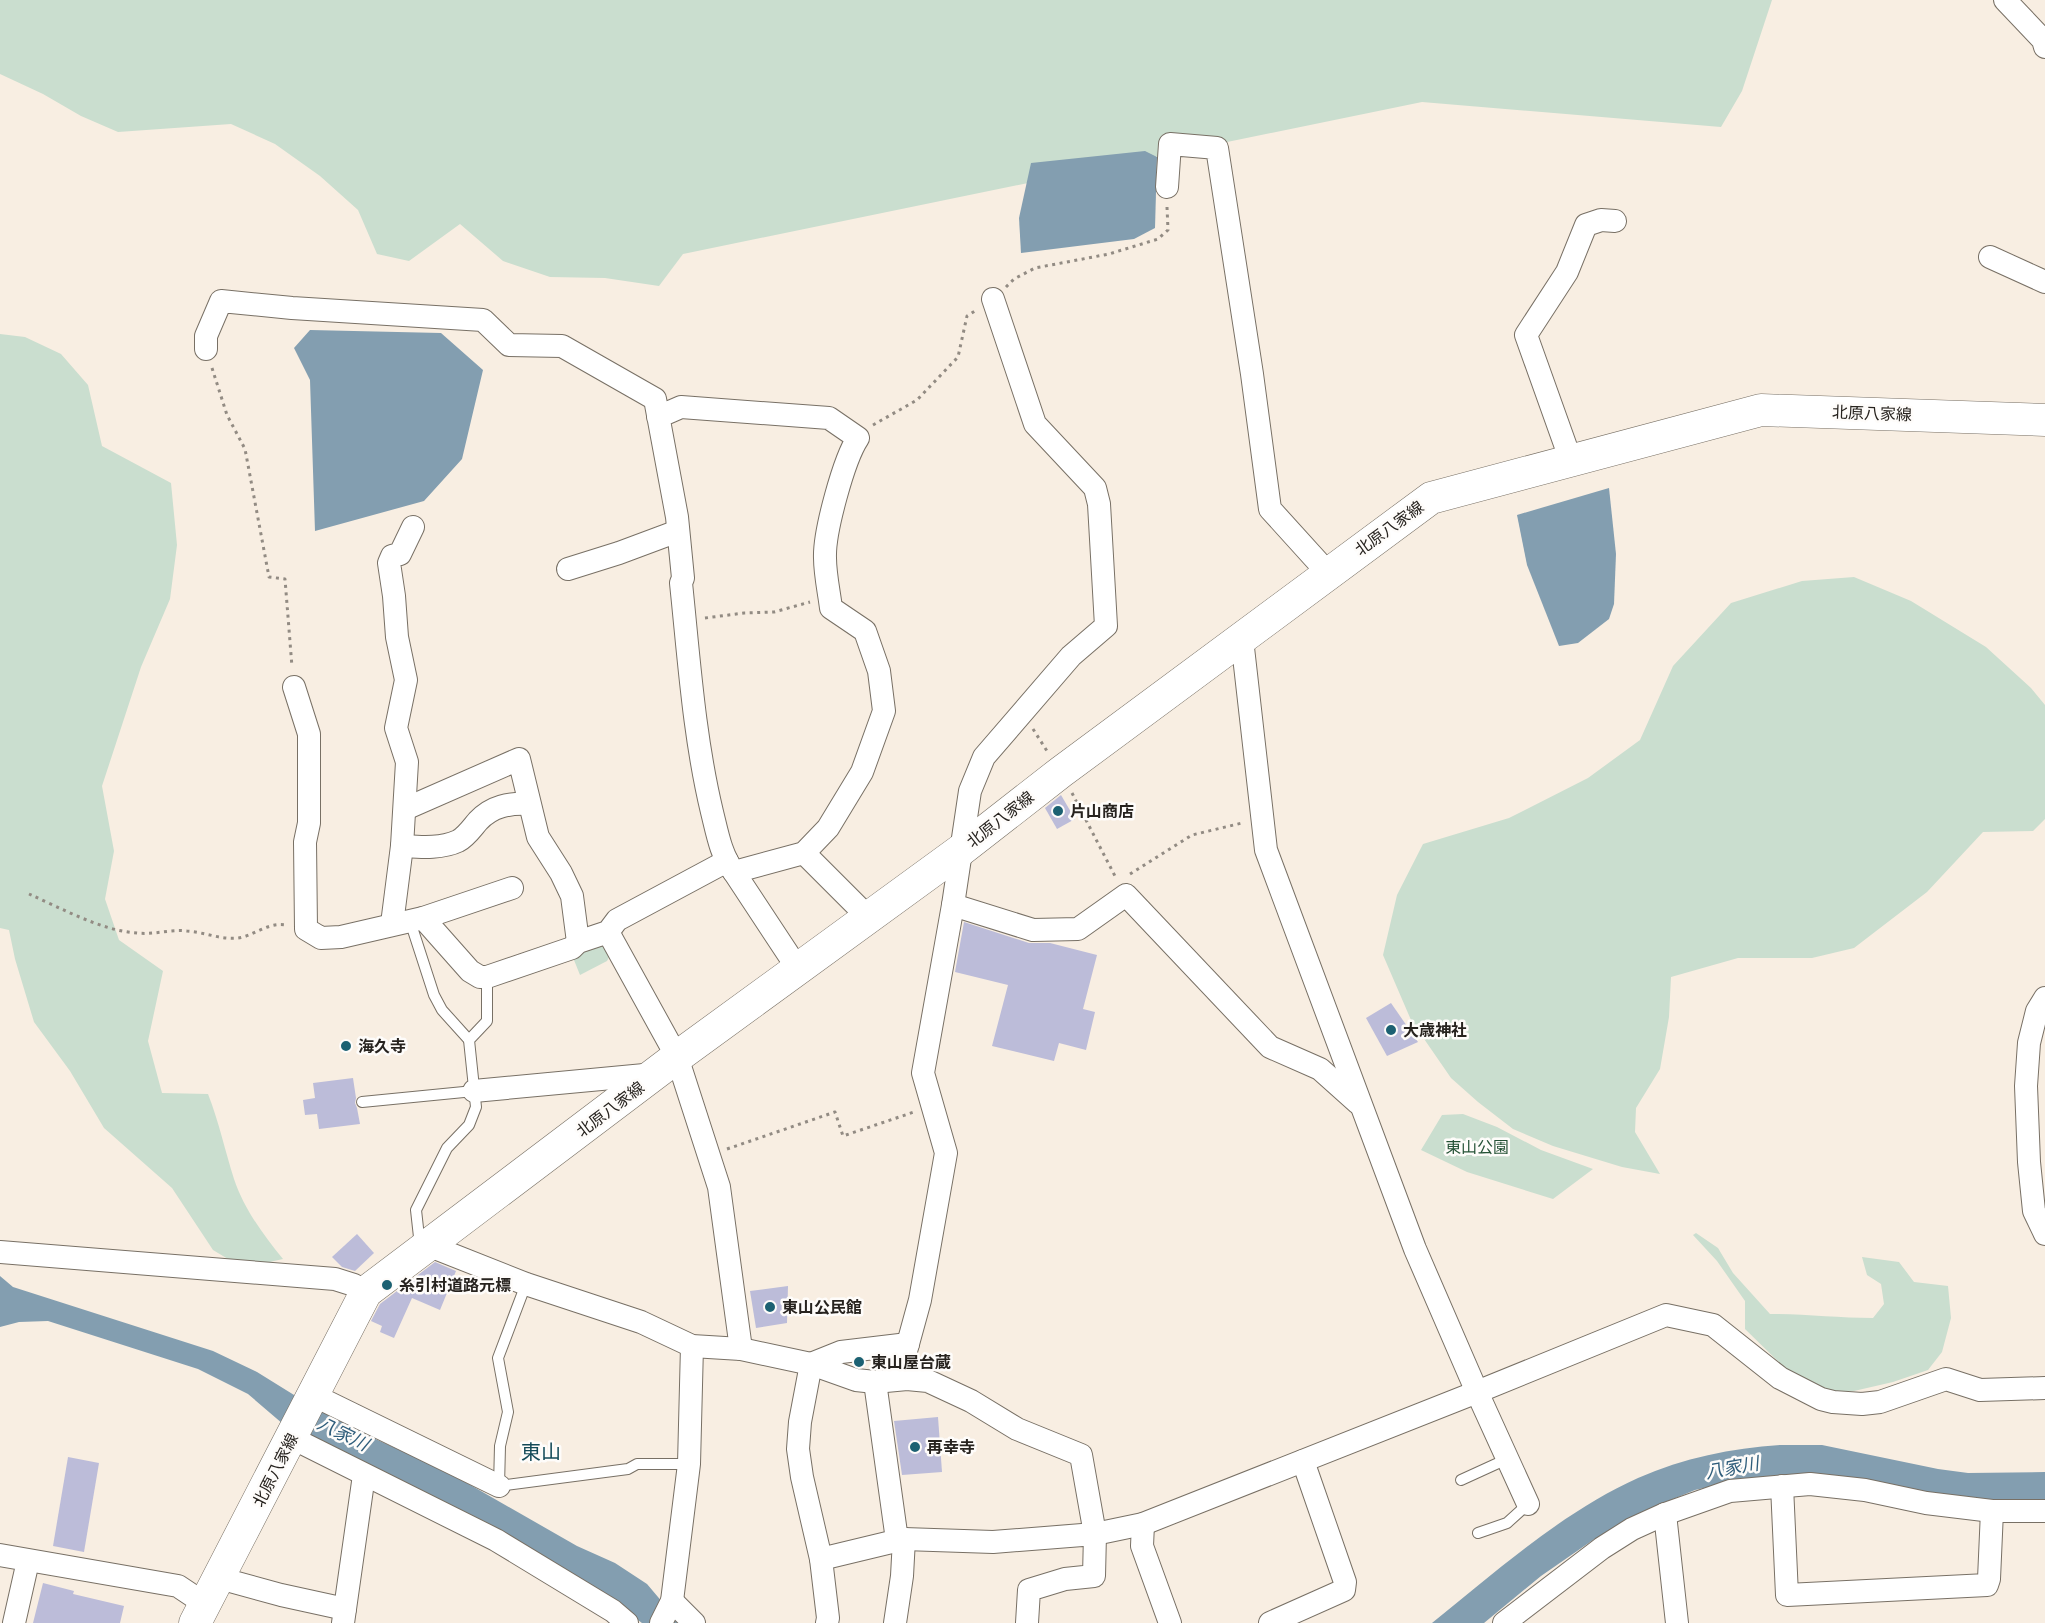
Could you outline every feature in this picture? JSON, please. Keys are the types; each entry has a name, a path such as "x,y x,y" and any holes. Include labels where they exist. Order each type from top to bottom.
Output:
{"main road":[{"name":"北原八家線","path":"206,1602 366,1292 666,1066 961,850 1061,772 1431,498 1761,410 2045,420"}],"street":[{"path":"2005,0 2043,40 2045,47"},
{"path":"1167,187 1170,144 1217,148 1270,509 1328,573"},
{"path":"1571,460 1526,335 1567,272 1586,225 1601,220 1615,221"},
{"path":"1990,257 2045,282"},
{"path":"908,1379 906,1351 920,1300 946,1153 923,1073 953,905 970,791 984,757 1071,656 1106,626 1099,504 1095,488 1035,424 993,299"},
{"path":"206,349 206,336 221,301 292,308 483,320 509,345 562,346 655,399 678,531 685,621 702,769 716,830 730,866 798,969"},
{"path":"413,527 400,554 392,556 389,563 397,638 406,680 396,728 407,762 402,846 408,921 470,971 480,977 487,977 572,948 578,942 608,932 617,920 730,866 804,853 828,828 862,772 884,711 879,671 865,631 831,608 825,556 842,475 852,447 858,438 829,418 681,407 658,417"},
{"path":"568,569 678,531"},
{"path":"1242,639 1266,850 1415,1249 1528,1504"},
{"path":"294,687 309,734 309,824 305,842 306,929 321,938 341,937 408,921 512,888"},
{"path":"405,809 519,759 538,837 561,873 572,896 578,942"},
{"path":"402,846 423,848 458,841 479,820 501,806 529,804"},
{"path":"804,853 869,918"},
{"path":"953,905 1033,930 1078,929 1122,888 1270,1047 1320,1069 1362,1106"},
{"path":"608,932 666,1066 709,1156 719,1187 741,1349"},
{"path":"2045,998 2037,1011 2029,1042 2026,1086 2028,1162 2034,1211 2045,1234"},
{"path":"474,1091 666,1066"},
{"path":"426,1249 641,1322 692,1346 741,1349 811,1365 856,1380 928,1381 971,1401 1017,1429 1081,1455 1095,1534 1094,1576 1065,1579 1029,1590 1030,1608 1027,1623"},
{"path":"0,1252 335,1279 354,1285 366,1292"},
{"path":"821,1559 900,1540 993,1542 1095,1534 1143,1524 1477,1392 1666,1314 1713,1325 1780,1378 1821,1399 1833,1402 1862,1404 1880,1402 1946,1379 1980,1390 2045,1388"},
{"path":"811,1365 841,1352 908,1344"},
{"path":"662,1623 672,1601 689,1464 692,1346"},
{"path":"811,1365 800,1422 798,1449 802,1477 821,1559 827,1623"},
{"path":"875,1382 900,1540 902,1576 895,1623"},
{"path":"313,1395 499,1486"},
{"path":"292,1438 496,1540 613,1611 627,1623"},
{"path":"1270,1623 1344,1590 1345,1582 1303,1461"},
{"path":"0,1555 178,1586 206,1602 281,1595 344,1616 364,1475"},
{"path":"1504,1623 1602,1548 1632,1529 1665,1514 1730,1491 1810,1484 1854,1488 1926,1503 1992,1510 2045,1511"},
{"path":"1782,1486 1787,1595 1987,1585 1992,1510"},
{"path":"1665,1514 1677,1623"},
{"path":"1143,1524 1142,1546 1170,1623"},
{"path":"14,1623 28,1560"},
{"path":"672,1601 694,1623"}],"lane":[{"path":"408,921 434,995 442,1010 469,1040 476,1107 469,1125 447,1148 416,1210 426,1249"},
{"path":"469,1040 487,1021 487,977"},
{"path":"362,1102 474,1091"},
{"path":"526,1284 498,1358 508,1412 500,1446 499,1486 628,1469 637,1464 689,1464"},
{"path":"1461,1480 1507,1459"},
{"path":"1478,1533 1507,1523 1528,1504"}],"path":[{"path":"206,349 226,415 245,449 269,577 285,579 294,687"},
{"path":"685,621 744,613 774,612 829,597"},
{"path":"1022,713 1061,772 1122,888 1192,835 1262,818"},
{"path":"28,894 120,931 136,933 176,930 239,938 268,926 280,924 306,929"},
{"path":"709,1156 835,1112 843,1136 933,1105"}],"green space":[{"path":"0,0 1772,0 1742,91 1721,127 1422,102 683,254 659,286 605,278 550,277 503,261 460,224 409,261 377,254 358,210 320,176 275,144 231,124 118,132 81,116 43,94 0,74"},
{"path":"0,334 25,337 61,354 88,385 102,446 171,483 177,545 170,599 141,667 102,786 114,851 105,899 119,940 163,971 148,1041 162,1093 208,1094 243,1201 255,1222 283,1259 243,1268 213,1250 172,1188 104,1128 70,1071 34,1022 15,959 9,930 0,928"},
{"path":"1854,577 1911,601 1986,647 2031,688 2045,705 2045,819 2033,831 1983,832 1927,892 1854,948 1812,958 1738,958 1671,977 1669,1017 1660,1069 1636,1108 1635,1132 1660,1174 1622,1167 1553,1146 1513,1129 1451,1078 1411,1020 1383,955 1397,895 1423,844 1509,818 1588,778 1640,740 1673,666 1731,603 1802,581"},
{"path":"600,939 613,950 607,961 580,975 572,955"},
{"name":"東山公園","path":"1463,1114 1497,1127 1541,1150 1593,1169 1553,1199 1467,1172 1421,1150 1442,1115"},
{"path":"1696,1233 1718,1248 1733,1273 1770,1314 1873,1318 1884,1304 1881,1284 1867,1275 1862,1257 1899,1262 1914,1282 1948,1286 1951,1318 1942,1352 1928,1370 1893,1382 1854,1391 1820,1391 1790,1373 1745,1329 1745,1301 1717,1261 1693,1235"}],"water":[{"path":"1145,151 1157,157 1155,228 1134,239 1021,253 1019,218 1031,163"},
{"path":"310,330 441,333 483,370 462,459 424,501 315,531 310,380 294,348"},
{"path":"1609,488 1616,554 1614,604 1609,619 1578,643 1559,646 1527,565 1517,515"},
{"name":"八家川","path":"0,1276 13,1287 213,1351 257,1372 315,1408 371,1437 446,1471 577,1546 615,1563 647,1584 680,1623 642,1623 591,1585 283,1424 248,1394 198,1369 48,1321 19,1322 0,1327"},
{"name":"八家川","path":"1781,1445 1822,1445 1968,1473 2045,1472 2045,1501 1930,1497 1808,1475 1768,1476 1730,1482 1695,1490 1649,1509 1593,1540 1541,1576 1484,1623 1432,1623 1505,1563 1583,1507 1610,1492 1655,1471 1691,1460 1726,1451"}],"building":[{"name":"片山商店","path":"1061,795 1075,819 1057,829 1045,808"},
{"path":"964,922 1029,943 1050,943 1097,955 1083,1009 1095,1012 1086,1050 1059,1043 1054,1061 992,1046 1008,985 955,972"},
{"name":"大歳神社","path":"1391,1003 1418,1042 1387,1056 1366,1018"},
{"path":"353,1078 360,1124 319,1129 317,1114 305,1115 303,1100 315,1098 313,1083"},
{"path":"357,1234 374,1253 355,1271 342,1267 332,1257"},
{"path":"435,1262 456,1271 440,1310 412,1298 394,1338 380,1332 382,1326 371,1321 380,1304"},
{"name":"東山公民館","path":"788,1286 787,1323 756,1328 750,1291"},
{"name":"再幸寺","path":"938,1417 942,1472 902,1475 894,1421"},
{"path":"68,1457 99,1463 84,1552 53,1546"},
{"path":"43,1583 74,1591 73,1594 124,1606 120,1623 33,1623"}],"place":[{"name":"片山商店","path":"1058,811"},
{"name":"大歳神社","path":"1391,1030"},
{"name":"海久寺","path":"346,1046"},
{"name":"糸引村道路元標","path":"387,1285"},
{"name":"東山公民館","path":"770,1307"},
{"name":"東山屋台蔵","path":"859,1362"},
{"name":"再幸寺","path":"915,1447"}],"district":[{"name":"東山","path":"541,1452"}]}
